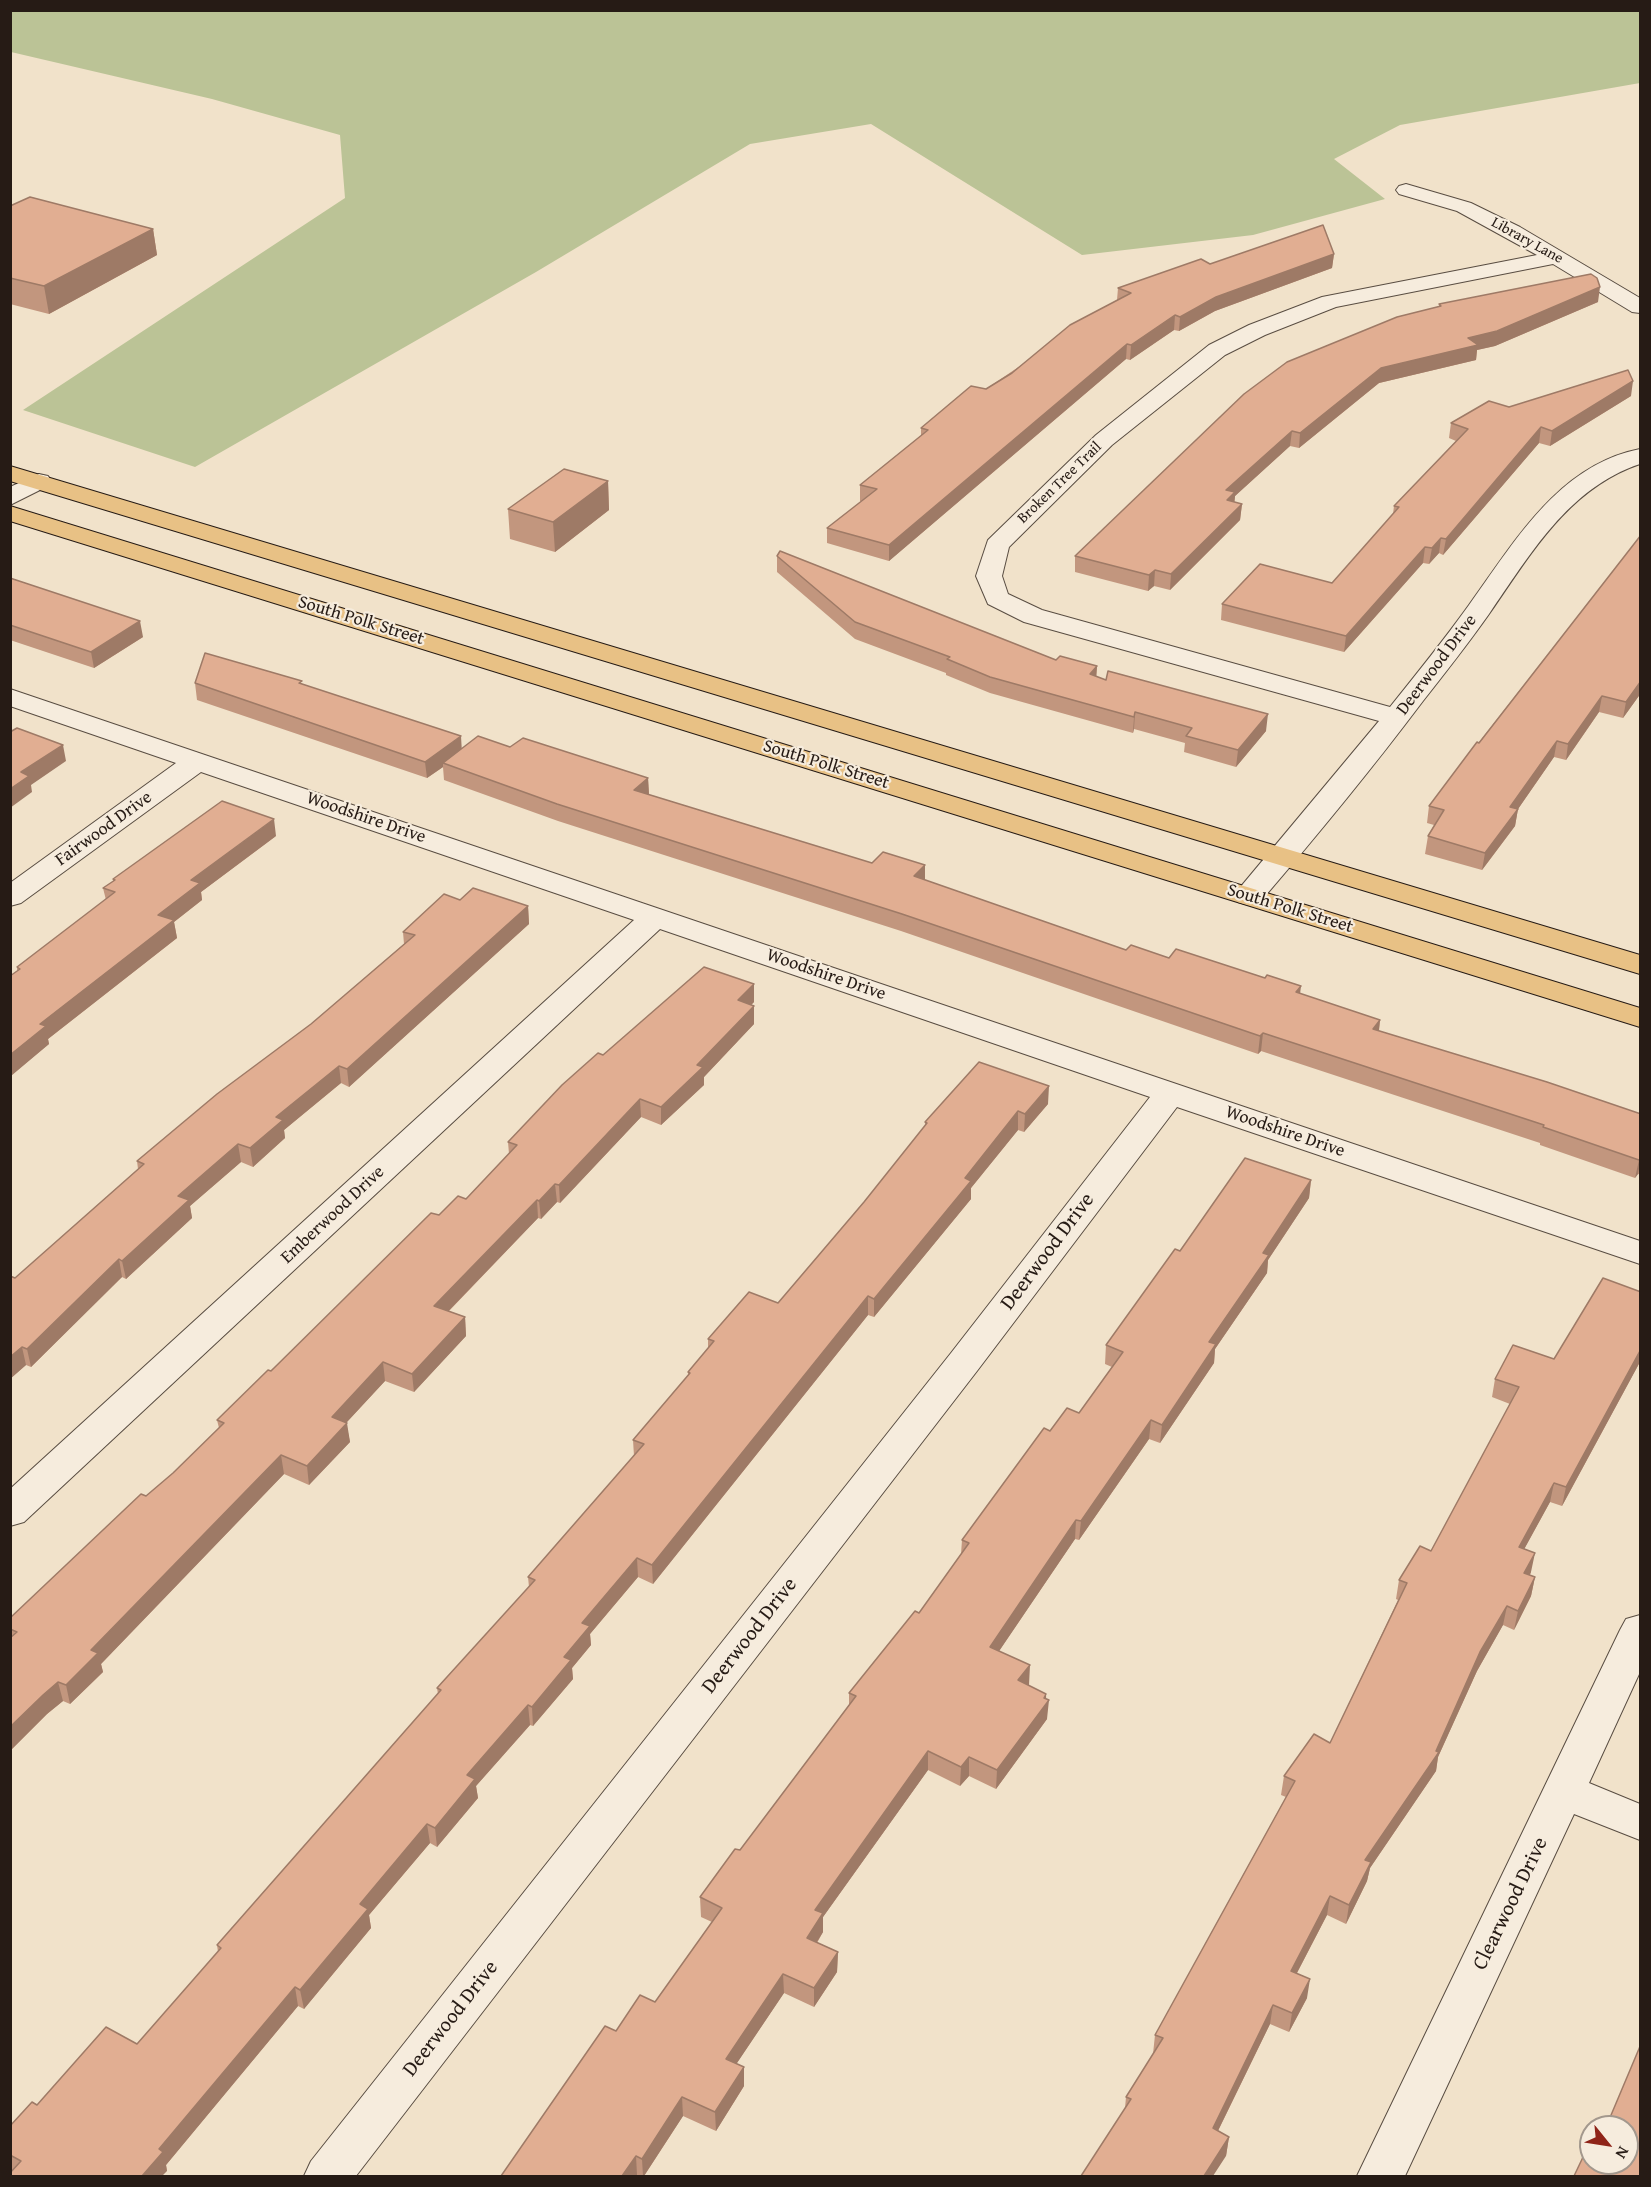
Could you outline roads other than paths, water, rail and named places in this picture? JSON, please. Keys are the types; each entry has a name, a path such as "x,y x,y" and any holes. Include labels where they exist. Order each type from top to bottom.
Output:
{"main road":[{"path":"10,473 1641,965"},
{"name":"South Polk Street","path":"10,513 1641,1018"},
{"path":"498,664 540,633"}],"street":[{"name":"Library Lane","path":"1406,190 1464,207 1513,231 1641,308"},
{"name":"Broken Tree Trail","path":"1397,717 1033,616 997,598 989,576 997,545 1104,440 1217,350 1257,330 1330,302 1558,258"},
{"name":"Deerwood Drive","path":"1249,896 1397,717 1472,620 1536,529 1562,502 1597,475 1641,456"},
{"path":"10,498 39,481"},
{"name":"Woodshire Drive","path":"10,697 1641,1253"},
{"name":"Fairwood Drive","path":"10,897 198,761"},
{"name":"Emberwood Drive","path":"10,1512 655,917"},
{"name":"Deerwood Drive","path":"328,2176 957,1371 1170,1093"},
{"name":"Clearwood Drive","path":"1381,2176 1641,1630"},
{"path":"1565,1791 1641,1823"}]}
